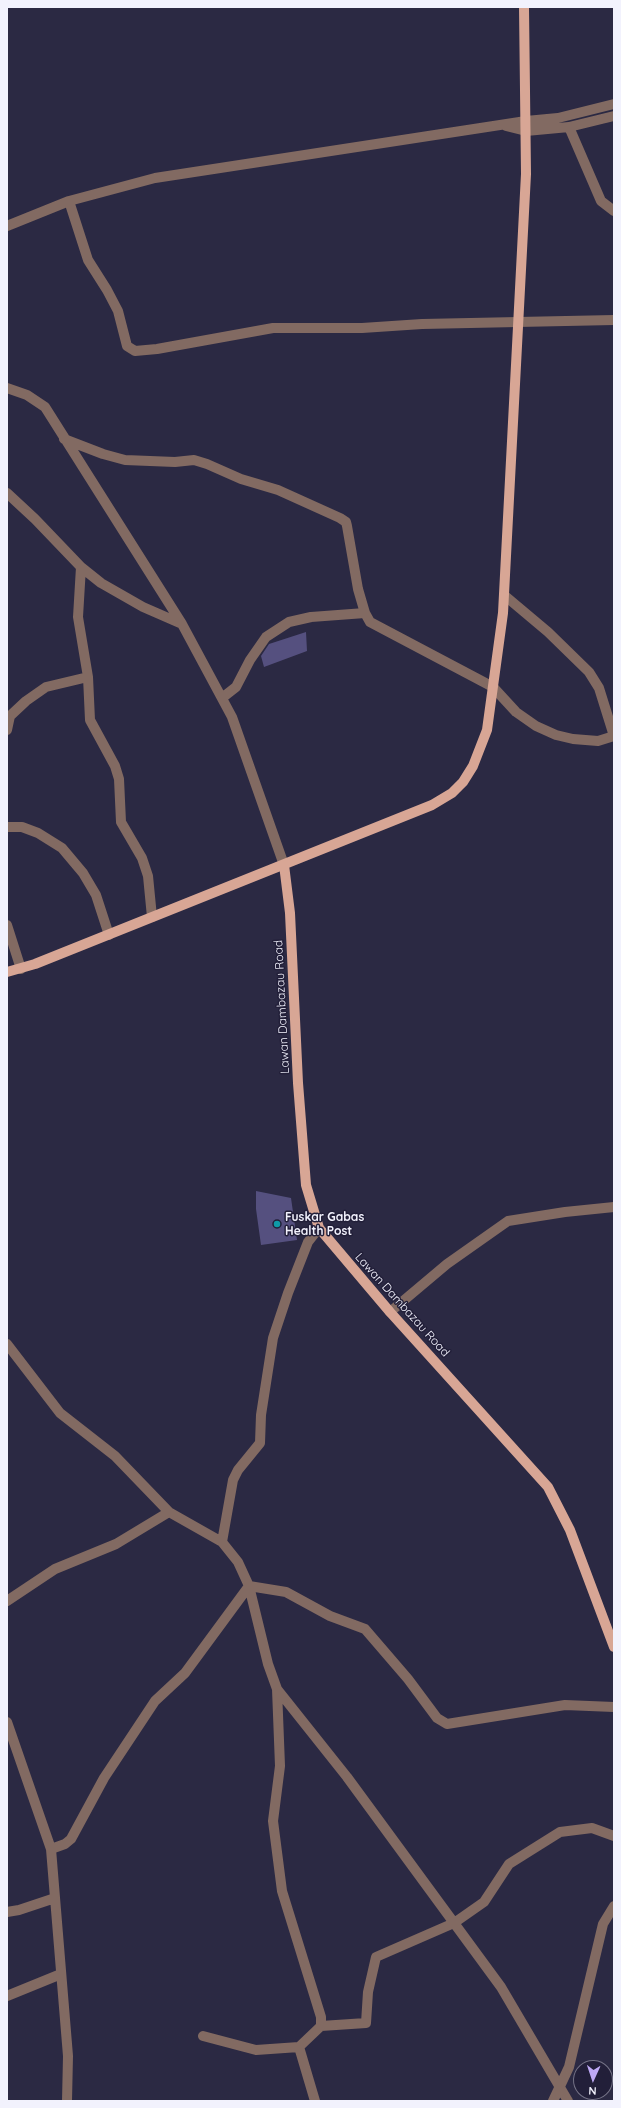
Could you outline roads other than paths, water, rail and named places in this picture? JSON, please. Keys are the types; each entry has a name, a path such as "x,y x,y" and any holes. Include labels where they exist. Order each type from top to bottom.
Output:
{"main road":[{"path":"7,972 21,969 109,935 432,805 452,793 463,782 480,751 487,730 504,595 526,174 524,7"},
{"name":"Lawan Dambazau Road","path":"284,865 290,913 298,1083 306,1185 319,1228 390,1312 548,1487 570,1530 614,1646"}],"street":[{"path":"526,126 614,104"},
{"path":"7,226 69,201 155,178 502,125 569,127 614,116"},
{"path":"569,127 601,200 614,211"},
{"path":"69,201 88,260 108,290 118,311 128,346 134,351 157,349 273,328 362,328 518,321 614,320"},
{"path":"7,388 27,395 45,407 182,624 232,717 284,865"},
{"path":"64,439 103,454 125,460 175,462 194,460 241,479 278,490 340,518 346,522 358,589 365,613 370,622 493,687 516,712 536,726 556,735 574,739 598,741 614,736 599,688 589,672 548,632 504,595"},
{"path":"7,493 35,519 81,568 101,583 143,606 182,624"},
{"path":"81,568 78,617 88,677 90,720 115,766 119,779 121,822 142,858 148,876 152,917"},
{"path":"222,698 236,687 250,660 266,637 289,622 311,617 365,613"},
{"path":"7,730 10,716 26,701 46,687 88,677"},
{"path":"7,826 22,827 38,833 62,848 83,873 96,895 109,935"},
{"path":"7,925 21,969"},
{"path":"390,1312 447,1264 508,1221 565,1212 614,1207"},
{"path":"222,1542 233,1480 238,1470 260,1443 261,1415 273,1338 288,1293 308,1242 319,1228"},
{"path":"7,1344 60,1412 115,1456 169,1512 222,1542 238,1562 249,1586 268,1664 277,1689 280,1766 272,1821 282,1891 321,2017 321,2026"},
{"path":"7,1601 55,1569 116,1544 169,1512"},
{"path":"249,1586 286,1592 330,1616 365,1630 408,1679 437,1718 447,1724 565,1705 614,1707"},
{"path":"50,1849 62,1846 71,1839 104,1778 147,1712 155,1701 185,1673 249,1586"},
{"path":"277,1689 347,1778 501,1987 568,2101"},
{"path":"7,1722 50,1849 68,2056 67,2101"},
{"path":"203,2036 256,2050 298,2047 321,2026 366,2023 368,1992 376,1957 454,1922 484,1902 508,1864 560,1832 592,1828 614,1836"},
{"path":"7,1912 19,1910 54,1898"},
{"path":"553,2101 569,2067 603,1924 614,1906"},
{"path":"7,1996 61,1974"},
{"path":"298,2047 315,2101"}],"place":[{"name":"Fuskar Gabas Health Post","path":"277,1224"}]}
